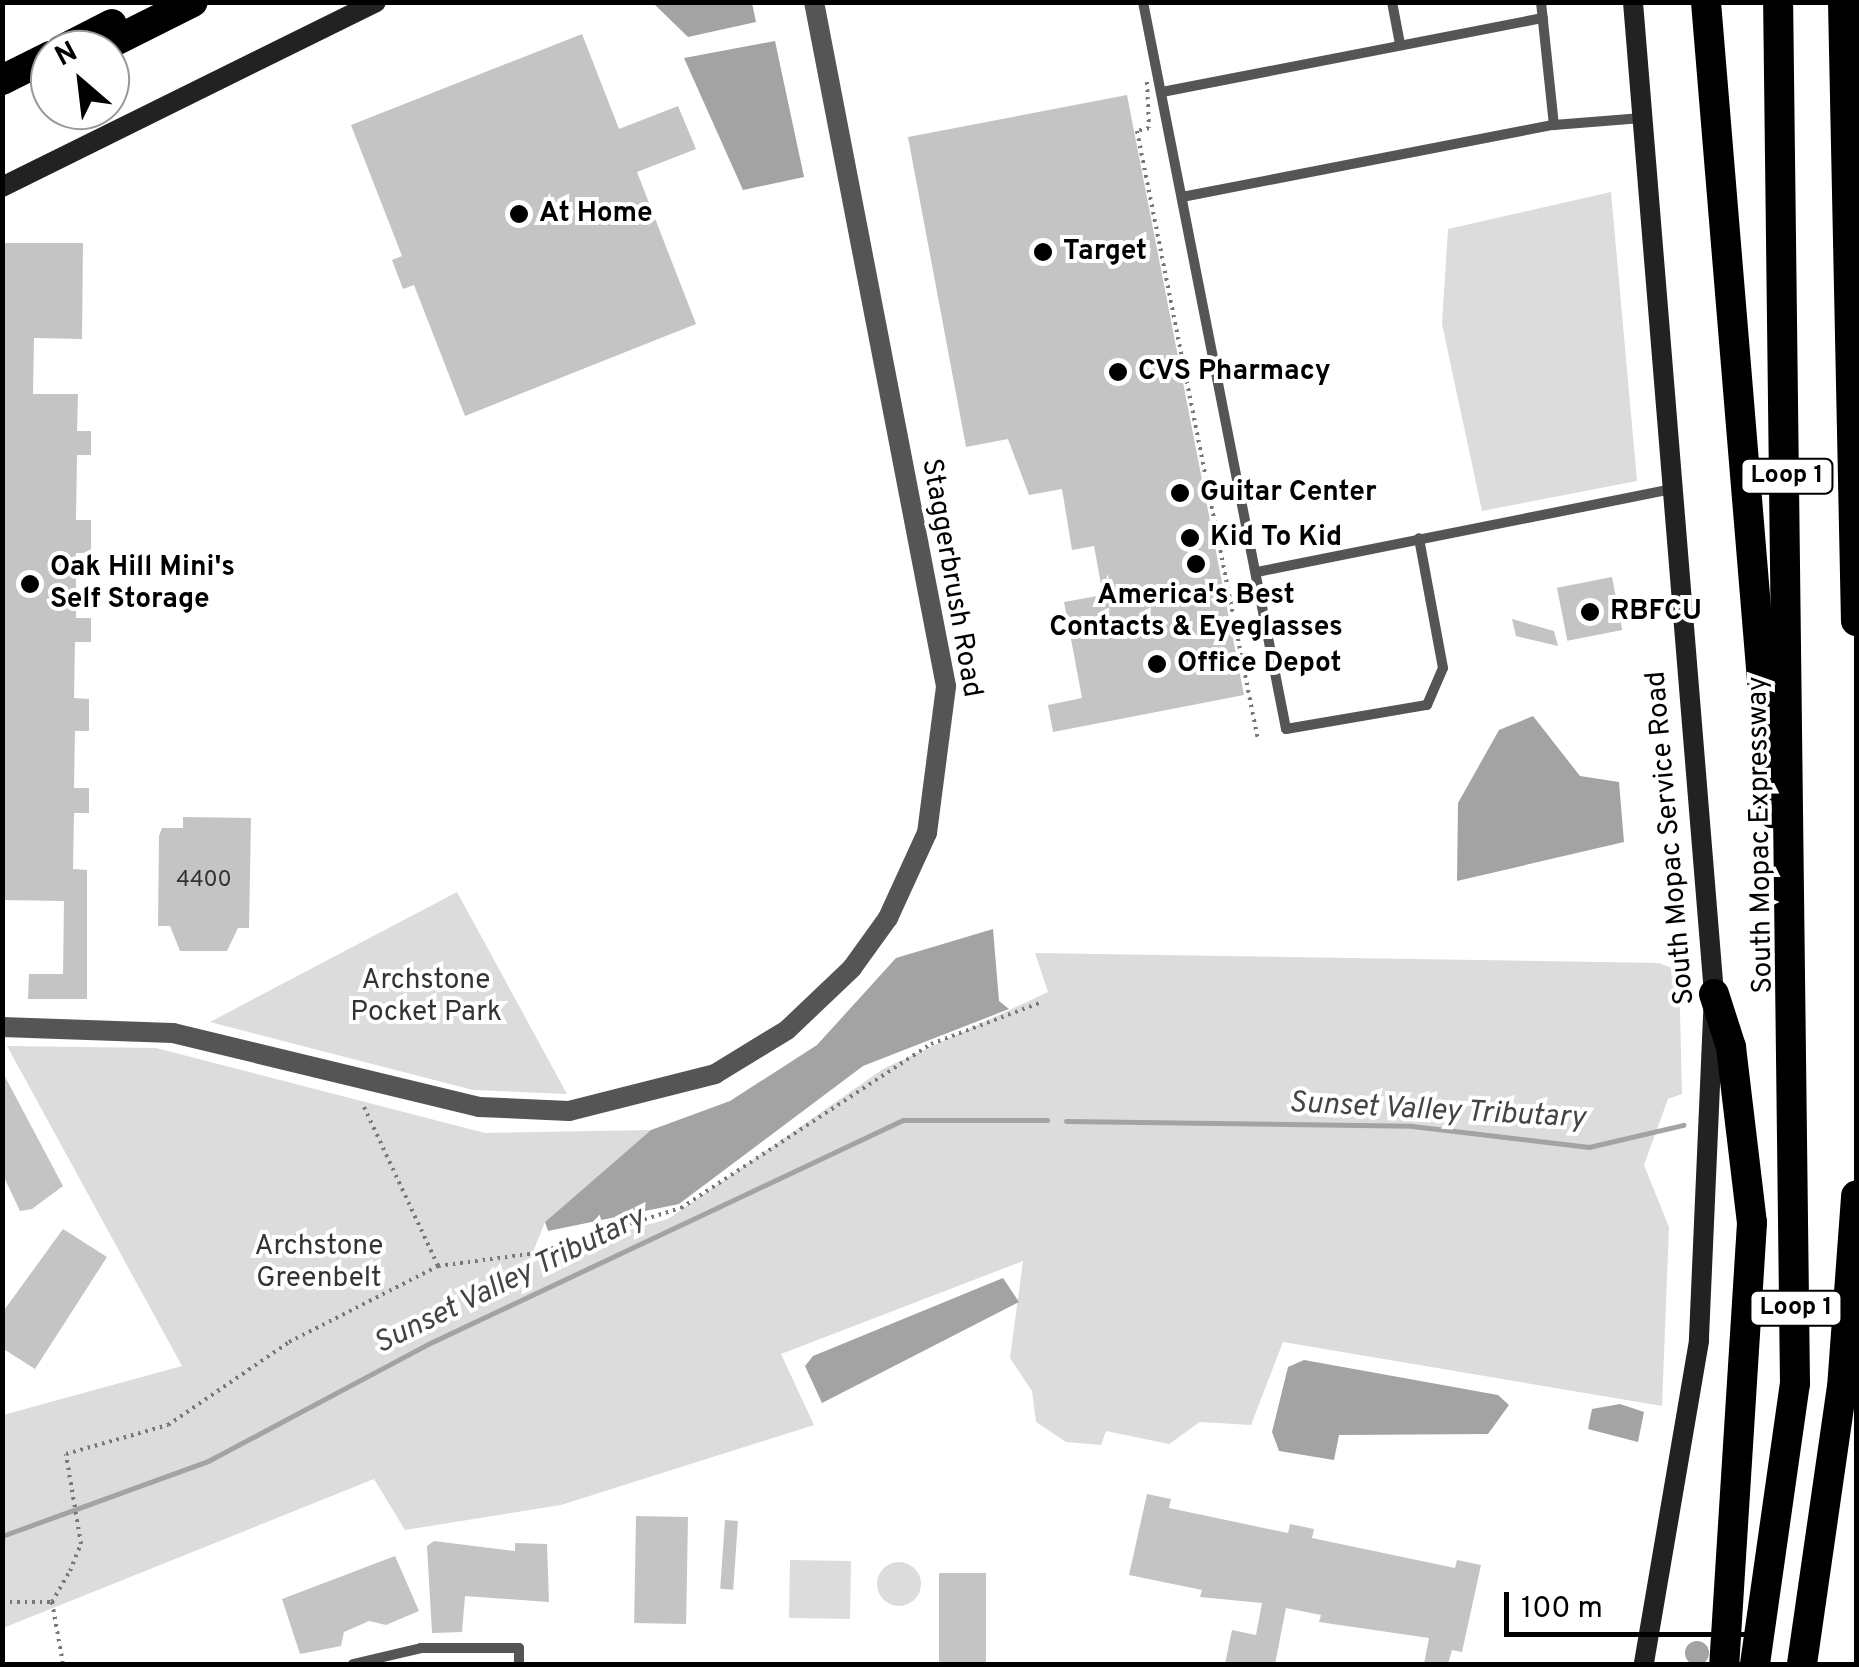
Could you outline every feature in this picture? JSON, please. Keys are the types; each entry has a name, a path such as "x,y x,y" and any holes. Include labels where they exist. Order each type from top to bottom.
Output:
{"highway":[{"path":"99,30 153,2"},
{"path":"130,34 194,2"},
{"path":"1706,2 1773,829 1794,949"},
{"name":"South Mopac Expressway","path":"1755,1664 1795,1384 1794,949 1778,2"},
{"name":"Loop 1","path":"1843,2 1856,621"},
{"path":"2,80 30,66"},
{"path":"2,98 30,83"},
{"path":"1714,994 1730,1046 1752,1223 1724,1664"},
{"name":"Loop 1","path":"1802,1664 1842,1388 1856,1196"}],"main road":[{"path":"2,188 376,2"},
{"name":"South Mopac Service Road","path":"1633,2 1669,490 1714,994 1697,1360 1644,1664"}],"street":[{"name":"Staggerbrush Road","path":"2,1027 174,1033 480,1108 569,1111 660,1094 726,1068 787,1030 852,968 888,918 927,833 946,686 814,2"}],"lane":[{"path":"1143,2 1286,728 1427,704 1443,668 1419,538"},
{"path":"1392,2 1400,44"},
{"path":"1541,2 1554,126"},
{"path":"1162,92 1542,18"},
{"path":"1182,198 1554,126 1642,118"},
{"path":"1257,572 1669,490"},
{"path":"353,1664 421,1648 519,1648 519,1664"}],"path":[{"path":"1159,80 1141,84 1149,128 1136,131 1258,740"},
{"path":"1161,248 1176,245"},
{"path":"1200,489 1208,487"},
{"path":"1209,534 1218,533"},
{"path":"1214,562 1223,560"},
{"path":"63,1664 52,1602 81,1544 66,1454 168,1425 289,1342 438,1266 538,1252 681,1208 931,1044 1042,1002"},
{"path":"364,1107 438,1266"},
{"path":"2,1602 52,1602"}],"green space":[{"path":"1611,192 1637,481 1482,511 1442,324 1448,229"},
{"name":"Archstone Pocket Park","path":"457,892 567,1094 473,1090 210,1022"},
{"name":"Archstone Greenbelt","path":"1035,953 1659,963 1679,971 1682,1094 1668,1099 1644,1165 1669,1227 1662,1406 1283,1342 1251,1425 1200,1422 1169,1444 1106,1431 1101,1445 1066,1442 1036,1422 1032,1391 1010,1358 1023,1261 781,1354 814,1425 561,1505 405,1530 374,1479 3,1628 3,1415 182,1366 7,1046 156,1048 485,1133 651,1130 545,1222 531,1257 668,1219 883,1069 1048,992"},
{"path":"790,1560 851,1561 850,1619 789,1618"},
{"path":"899,1562 915,1568 921,1584 915,1600 899,1606 883,1600 877,1584 883,1568"}],"shaded area":[{"path":"653,3 752,3 756,22 688,37"},
{"path":"775,41 804,177 743,190 684,58"},
{"path":"1533,716 1580,776 1619,782 1624,842 1457,881 1458,803 1499,730"},
{"path":"993,929 999,1001 1009,1009 863,1066 679,1204 548,1231 545,1222 651,1130 730,1101 817,1045 896,958"},
{"path":"1003,1278 1019,1302 822,1403 805,1366 813,1356"},
{"path":"1304,1360 1498,1395 1509,1405 1488,1434 1339,1435 1334,1460 1279,1451 1272,1432 1288,1367"},
{"path":"1620,1404 1644,1412 1638,1442 1588,1429 1592,1409"},
{"path":"1697,1641 1706,1644 1706,1662 1697,1665 1688,1662 1685,1653 1688,1644"}],"building":[{"name":"At Home","path":"582,34 619,129 678,106 696,149 637,172 696,324 465,416 414,285 403,289 392,260 402,256 351,125"},
{"name":"Target","path":"1127,95 1244,695 1053,732 1048,705 1082,698 1064,602 1103,595 1094,546 1072,550 1062,489 1029,495 1008,439 966,447 908,137"},
{"path":"2,243 83,243 82,339 34,338 33,394 78,394 77,431 91,431 91,455 77,455 76,520 91,520 91,553 76,553 76,618 91,618 91,642 75,642 74,698 89,699 89,731 75,731 74,788 89,788 89,813 74,813 73,869 87,870 87,999 28,999 29,974 63,974 64,901 2,900"},
{"name":"RBFCU","path":"1612,577 1622,630 1567,641 1557,588"},
{"path":"1512,619 1554,631 1558,646 1516,636"},
{"path":"183,817 251,818 249,928 238,928 227,951 180,951 170,926 158,926 159,836 162,828 183,828"},
{"path":"2,1071 63,1186 32,1209 20,1211 2,1173"},
{"path":"63,1229 107,1257 35,1369 2,1348 2,1313"},
{"path":"1147,1494 1171,1499 1169,1508 1288,1533 1290,1524 1314,1529 1312,1538 1455,1568 1457,1560 1481,1565 1462,1652 1452,1650 1448,1664 1424,1664 1429,1638 1319,1622 1321,1615 1286,1608 1275,1664 1225,1664 1232,1630 1256,1635 1262,1603 1200,1597 1202,1590 1129,1575"},
{"path":"636,1516 688,1517 686,1624 634,1623"},
{"path":"725,1520 738,1521 733,1590 720,1589"},
{"path":"434,1541 515,1551 515,1543 547,1544 549,1602 465,1596 462,1632 432,1633 427,1546"},
{"path":"395,1556 419,1611 386,1625 369,1621 344,1632 341,1646 300,1654 282,1599"},
{"path":"939,1573 986,1573 986,1664 939,1664"}],"waterway":[{"name":"Sunset Valley Tributary","path":"2,1536 208,1461 428,1344 903,1120 1047,1120"},
{"name":"Sunset Valley Tributary","path":"1066,1121 1412,1126 1589,1147 1683,1125"}],"place":[{"name":"At Home","path":"519,214"},
{"name":"Target","path":"1043,252"},
{"name":"CVS Pharmacy","path":"1118,372"},
{"name":"Guitar Center","path":"1180,493"},
{"name":"Kid To Kid","path":"1190,538"},
{"name":"America's Best Contacts & Eyeglasses","path":"1196,564"},
{"name":"Oak Hill Mini's Self Storage","path":"30,584"},
{"name":"RBFCU","path":"1590,612"},
{"name":"Office Depot","path":"1157,664"}]}
